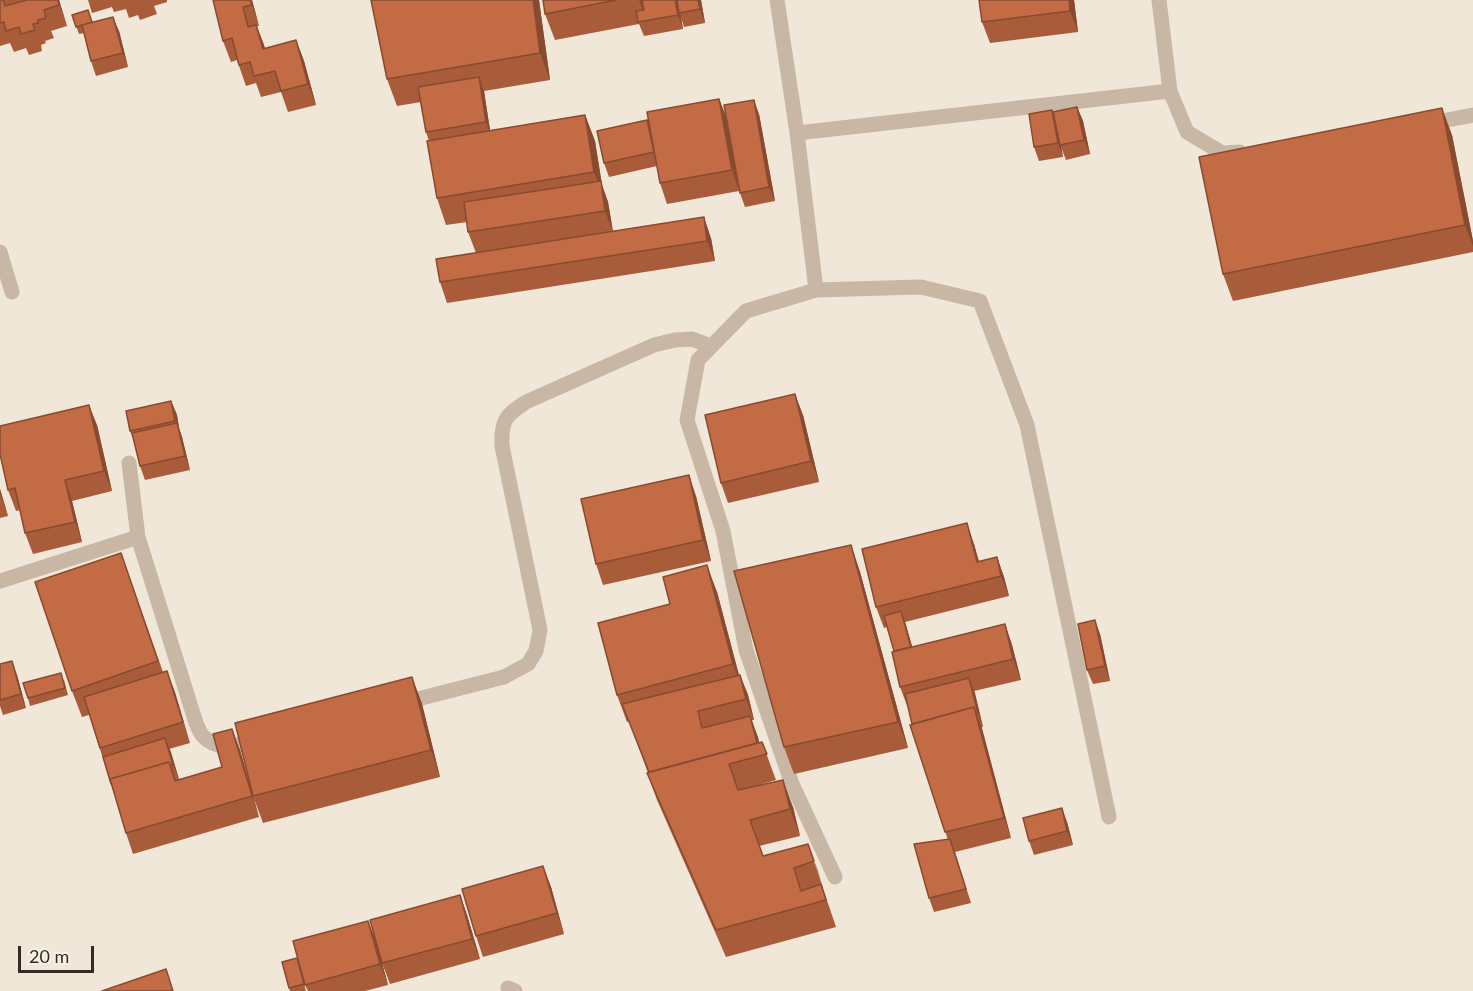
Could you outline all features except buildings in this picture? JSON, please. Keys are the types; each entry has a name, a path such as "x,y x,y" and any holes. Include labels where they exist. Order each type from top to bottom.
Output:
{"street":[{"path":"777,0 797,133 816,290"},
{"path":"1159,0 1170,92 1187,132 1222,153 1255,152"},
{"path":"797,133 1170,92"},
{"path":"1415,126 1473,115"},
{"path":"0,252 12,292"},
{"path":"835,877 792,784 746,650 723,531 687,420 698,360 711,346 746,311 816,290 921,287 980,301 1027,425 1109,817"},
{"path":"390,706 504,676 528,664 536,651 540,630 502,446 502,429 510,413 526,402 654,345 692,339 711,346"},
{"path":"129,463 138,537 196,723 203,737 215,745 231,747 277,735"},
{"path":"0,581 138,537"}]}
